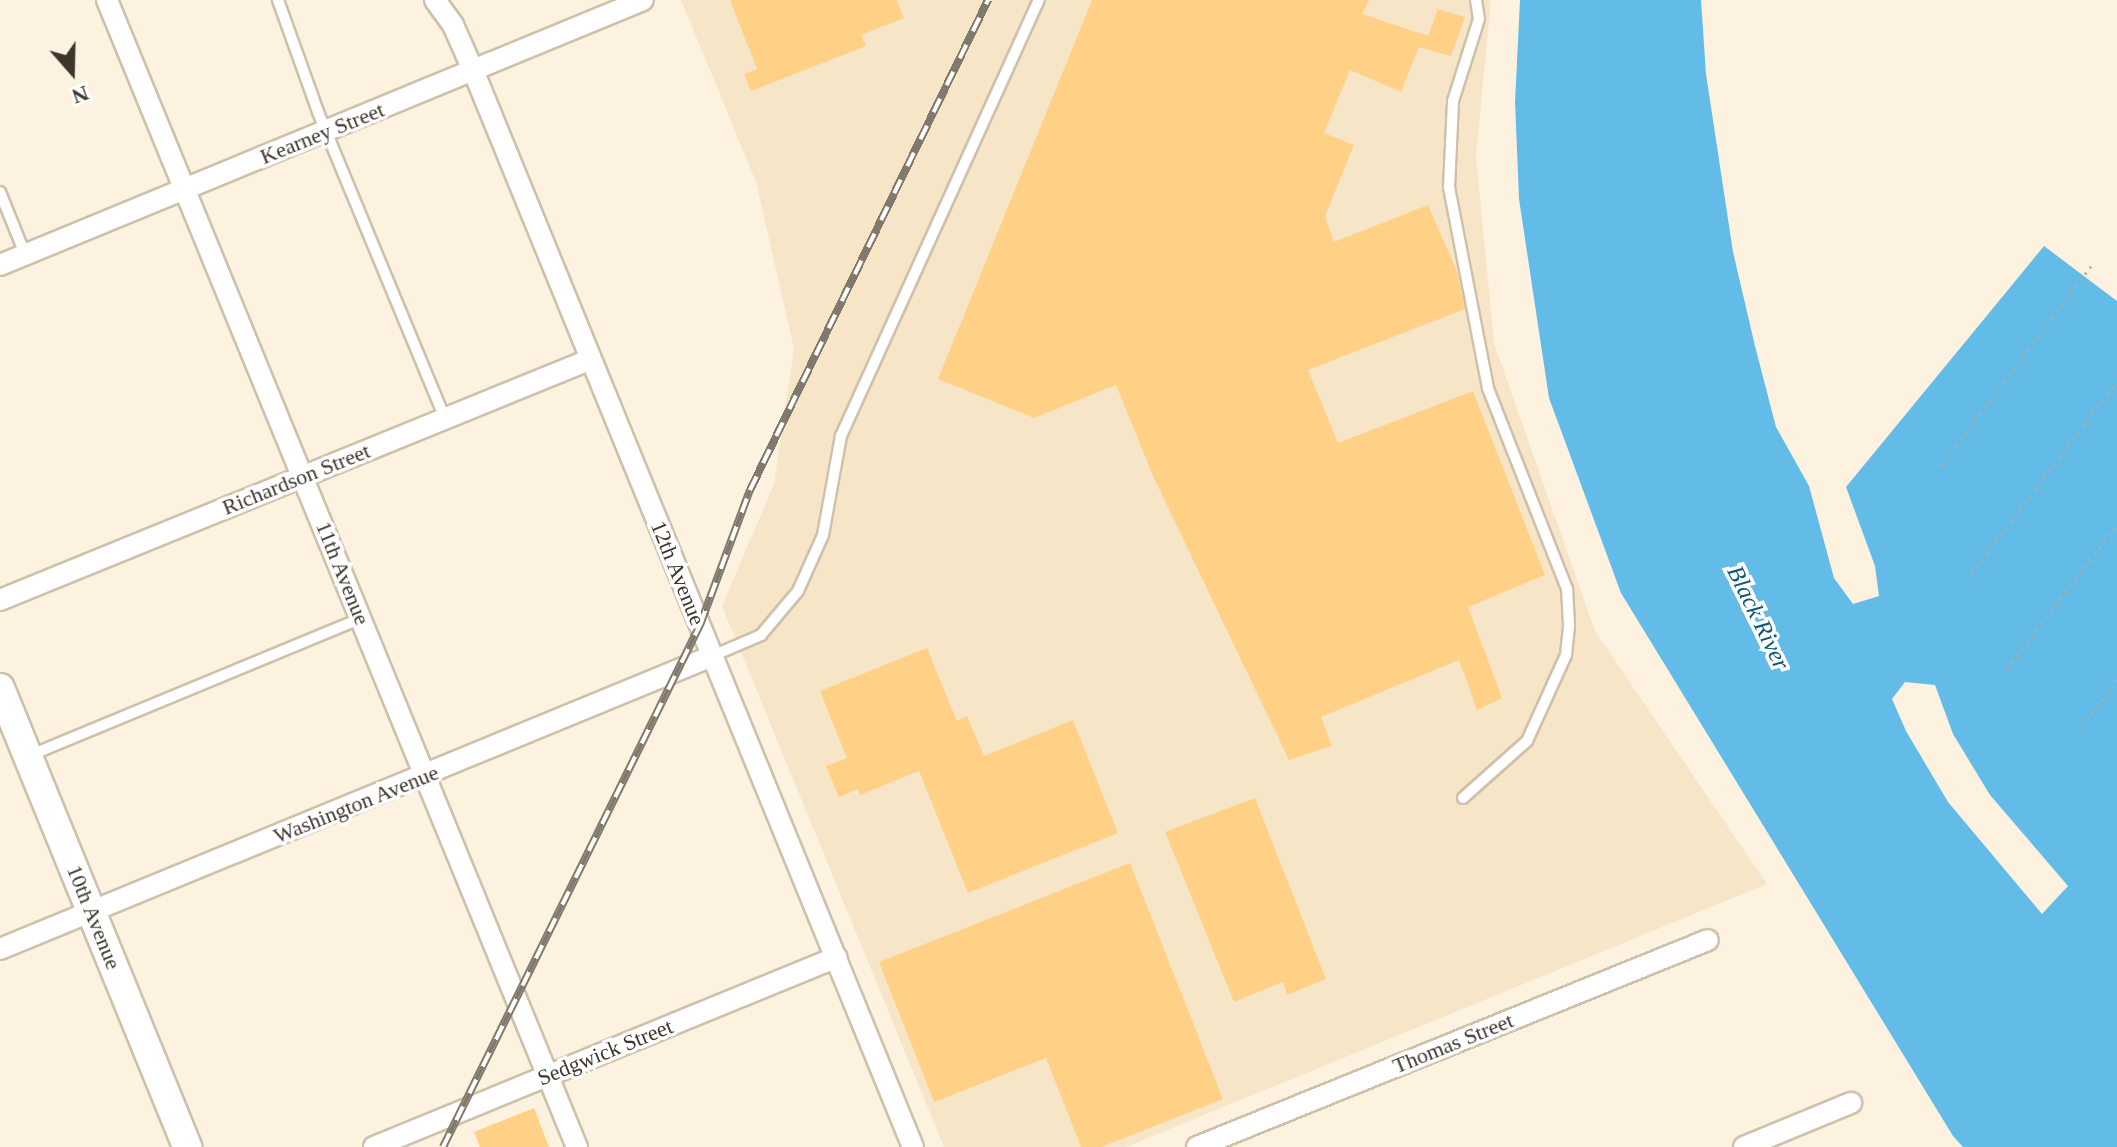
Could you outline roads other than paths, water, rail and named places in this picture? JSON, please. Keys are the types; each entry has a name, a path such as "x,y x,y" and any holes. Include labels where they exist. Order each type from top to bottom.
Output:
{"street":[{"name":"11th Avenue","path":"107,0 577,1147"},
{"name":"Kearney Street","path":"0,265 643,0"},
{"name":"12th Avenue","path":"436,1 473,70 710,657 837,957 913,1147"},
{"name":"Richardson Street","path":"0,600 591,359"},
{"name":"Washington Avenue","path":"0,949 710,657"},
{"name":"10th Avenue","path":"0,688 187,1147"},
{"name":"Thomas Street","path":"1197,1147 1708,940"},
{"name":"Sedgwick Street","path":"374,1147 837,957"},
{"path":"1744,1147 1851,1103"}],"lane":[{"path":"278,0 445,418"},
{"path":"710,657 761,635 798,591 823,535 841,436 1039,0"},
{"path":"1463,798 1527,741 1566,655 1569,625 1567,589 1488,388 1449,187 1453,101 1479,19 1476,0"},
{"path":"0,192 25,254"},
{"path":"28,756 362,618"}],"water":[{"name":"Black River","path":"1520,0 1701,0 1706,74 1733,252 1755,346 1776,427 1809,486 1834,578 1853,604 1879,596 1875,566 1846,487 2044,246 2117,301 2117,1147 1963,1147 1953,1136 1621,593 1549,398 1519,199 1515,102","holes":["1905,682 1935,685 1953,734 1990,795 2068,886 2042,914 1948,802 1906,731 1892,699"]}],"railway":[{"path":"443,1147 700,625 750,490 988,0"}]}
